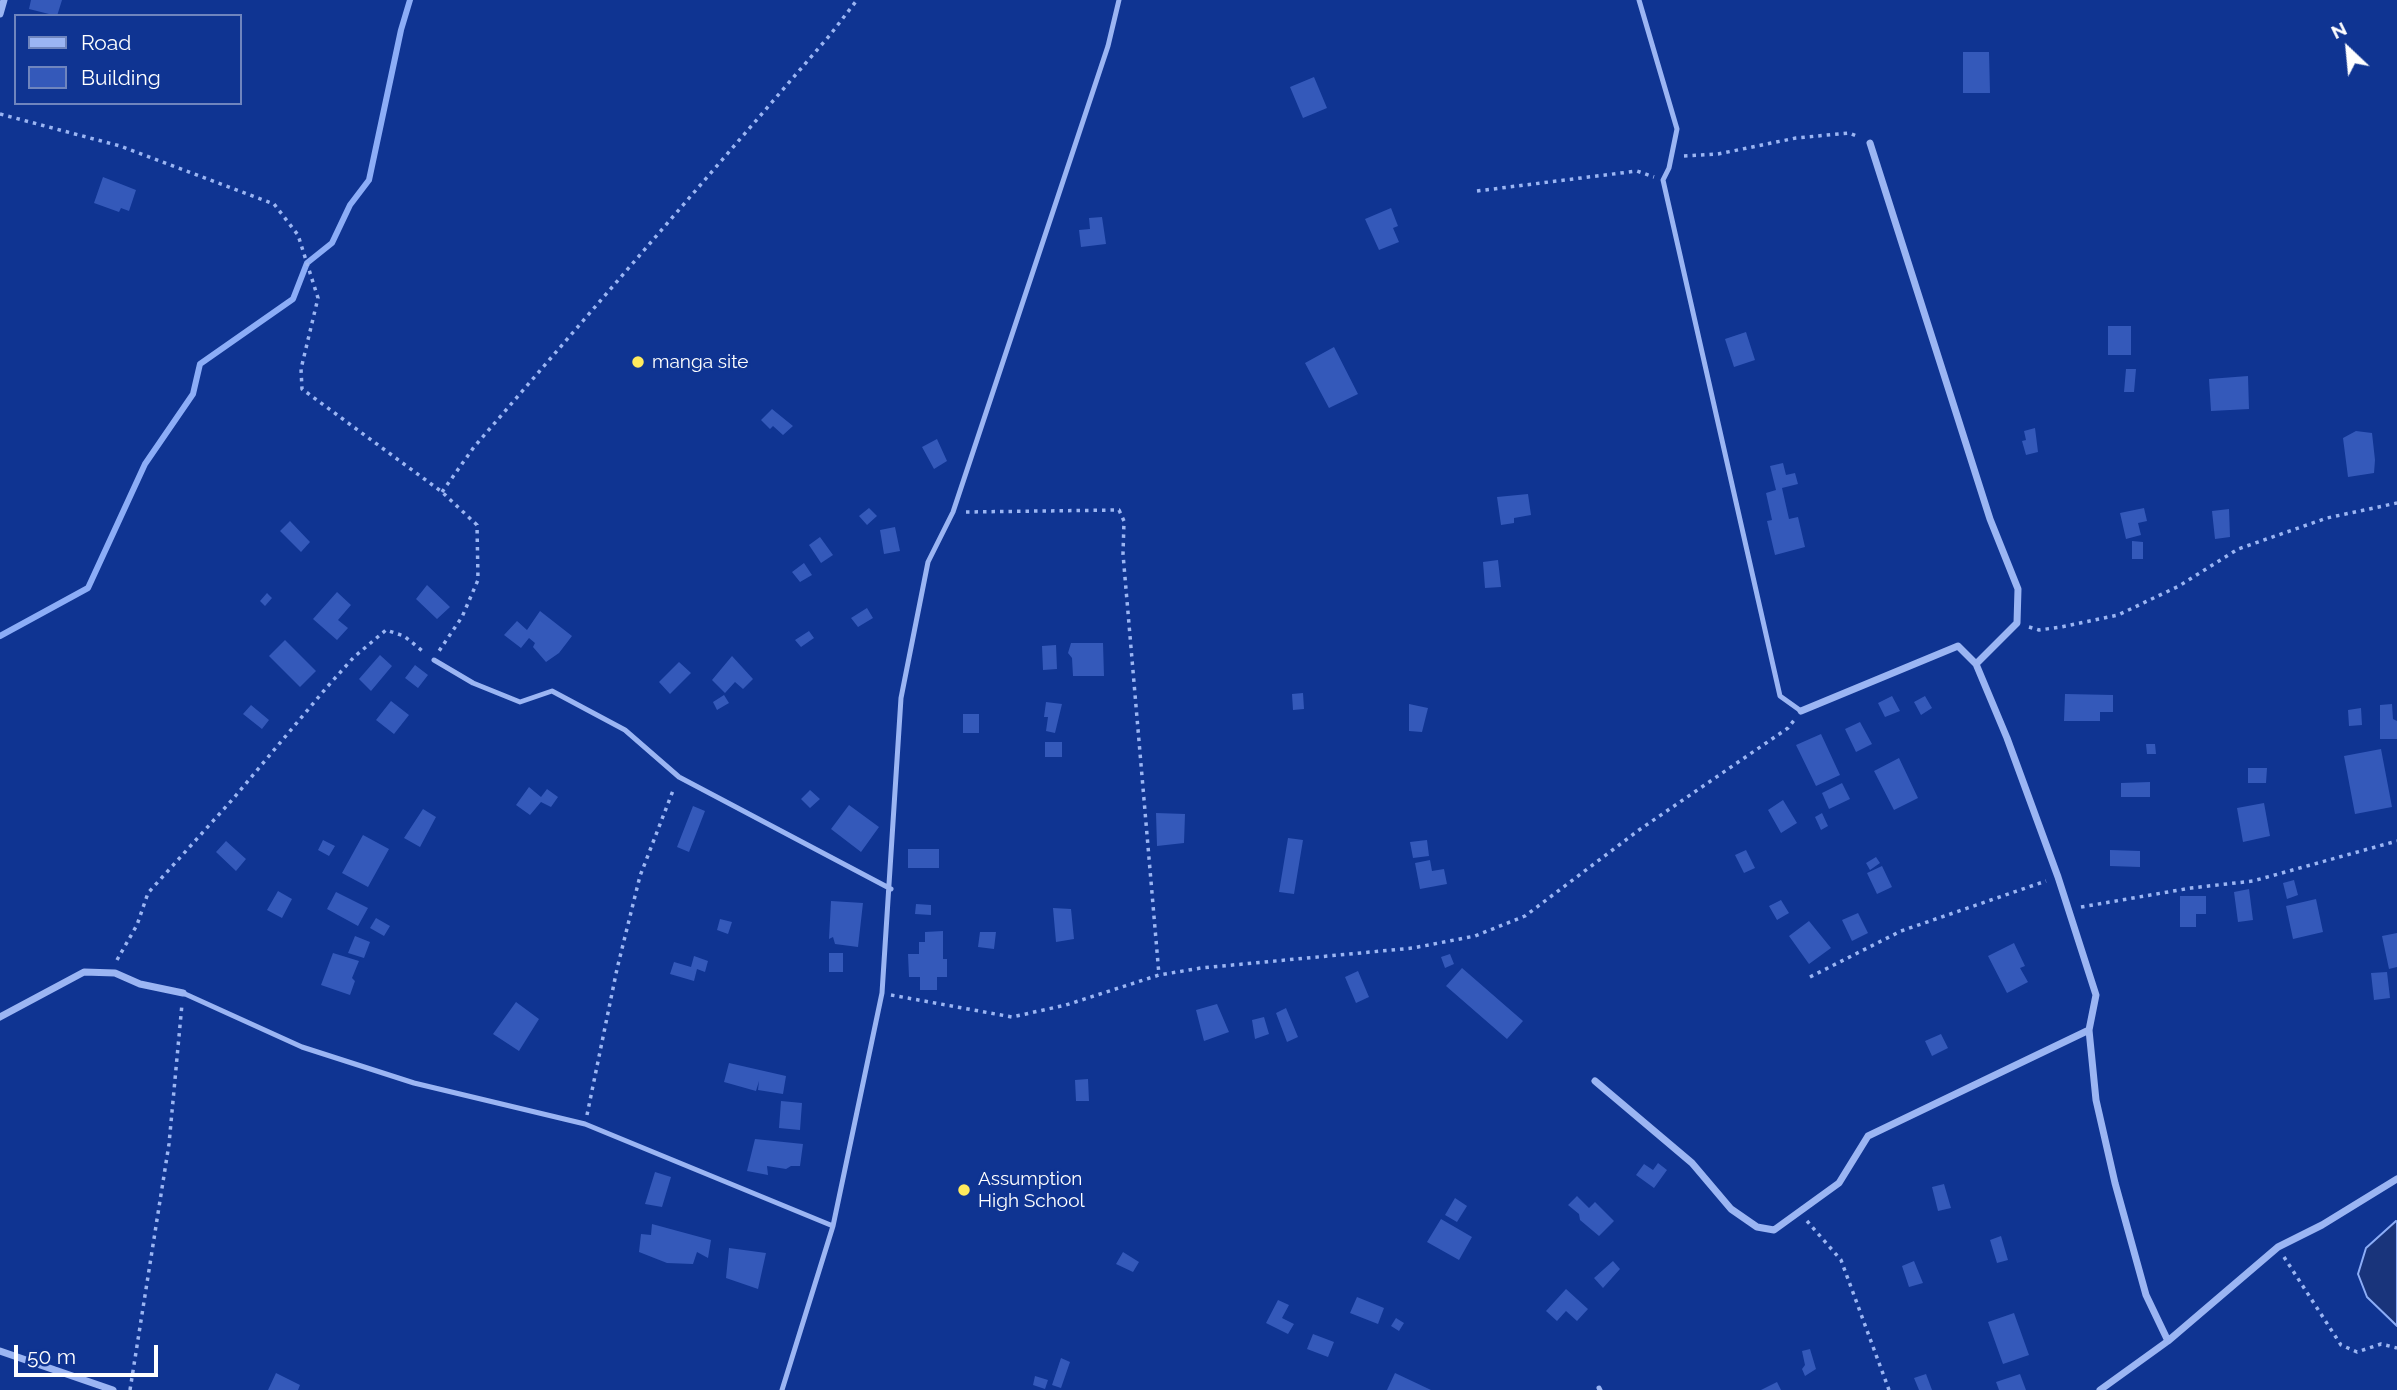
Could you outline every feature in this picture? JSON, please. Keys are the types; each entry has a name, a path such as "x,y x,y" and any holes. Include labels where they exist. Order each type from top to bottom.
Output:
{"street":[{"path":"0,14 5,0"},
{"path":"1870,143 1990,519 2018,589 2017,623 1976,664"},
{"path":"1801,711 1958,646 1976,664 2007,738 2058,877 2096,995 2089,1030 2096,1100 2115,1183 2147,1295 2168,1341"},
{"path":"0,1017 84,972 115,973 140,984 183,993"},
{"path":"1595,1082 1692,1163 1731,1209 1758,1227 1774,1230 1839,1183 1868,1136 2089,1030"},
{"path":"2100,1390 2168,1341 2278,1247 2322,1225 2397,1179"},
{"path":"0,1351 113,1390"}],"lane":[{"path":"782,1390 833,1226 882,993 891,889 901,698 928,562 953,512 1108,46 1119,0"},
{"path":"1639,0 1677,129 1672,157 1663,180 1780,696 1801,711"},
{"path":"434,660 472,683 520,702 552,691 625,730 679,777 891,889"},
{"path":"183,993 302,1047 414,1083 585,1124 833,1226"}],"path":[{"path":"442,492 474,446 830,35 857,0"},
{"path":"0,114 120,146 274,204 298,235 318,298 301,369 302,389 442,492 477,525 478,580 461,617 434,660 404,636 386,630 354,657 232,800 148,893 137,925 110,974"},
{"path":"1672,157 1718,154 1796,138 1849,133 1870,143"},
{"path":"1477,191 1637,171 1663,180"},
{"path":"2017,623 2039,630 2118,615 2179,586 2238,549 2327,518 2397,503"},
{"path":"953,512 1119,510 1124,521 1123,554 1159,975"},
{"path":"882,993 1012,1017 1066,1005 1159,975 1201,968 1413,948 1475,936 1525,916 1639,830 1788,728 1801,711"},
{"path":"585,1124 617,969 640,876 679,777"},
{"path":"2068,909 2191,888 2253,881 2397,841"},
{"path":"1810,977 1900,931 2058,877"},
{"path":"130,1390 169,1144 183,993"},
{"path":"1800,1212 1841,1260 1889,1390"},
{"path":"2278,1247 2341,1345 2357,1352 2381,1344 2397,1348"}],"water":[{"path":"2396,1221 2397,1326 2367,1297 2358,1274 2366,1248"}],"building":[{"path":"31,0 62,0 58,14 29,9"},
{"path":"1963,52 1989,52 1990,93 1963,93"},
{"path":"1314,77 1327,108 1303,118 1290,87"},
{"path":"103,177 136,190 129,211 121,208 119,212 94,203"},
{"path":"1391,208 1398,226 1393,228 1399,242 1379,250 1365,219"},
{"path":"1102,217 1106,244 1081,247 1079,230 1090,229 1089,218"},
{"path":"2108,326 2131,326 2131,355 2108,355"},
{"path":"1746,332 1755,360 1734,367 1725,339"},
{"path":"1334,347 1358,394 1329,408 1305,363"},
{"path":"2126,369 2136,369 2134,392 2124,392"},
{"path":"2248,376 2249,409 2211,411 2209,379"},
{"path":"772,409 793,426 783,435 773,426 770,429 761,420"},
{"path":"2035,428 2038,452 2026,455 2022,441 2026,440 2024,431"},
{"path":"2356,431 2372,433 2374,473 2348,477 2343,438"},
{"path":"937,439 947,461 934,469 922,447"},
{"path":"1783,463 1786,475 1795,473 1798,484 1782,488 1789,519 1798,517 1805,547 1775,555 1767,521 1772,520 1766,493 1776,490 1770,466"},
{"path":"1528,494 1531,515 1514,518 1514,523 1501,525 1497,497"},
{"path":"869,508 877,516 867,525 859,516"},
{"path":"2144,508 2147,521 2138,523 2141,535 2126,539 2120,513"},
{"path":"2229,509 2230,537 2215,539 2212,511"},
{"path":"290,521 310,542 301,552 280,531"},
{"path":"895,527 900,551 884,554 880,530"},
{"path":"820,537 833,555 821,563 809,545"},
{"path":"2132,541 2143,542 2143,559 2132,559"},
{"path":"1498,560 1501,587 1485,588 1483,562"},
{"path":"804,563 812,575 800,582 792,572"},
{"path":"427,585 450,607 437,619 416,599"},
{"path":"337,592 351,605 338,620 348,628 337,640 313,619"},
{"path":"267,593 272,598 265,606 260,601"},
{"path":"867,608 873,618 858,627 851,618"},
{"path":"540,611 572,636 559,653 546,662 529,638 521,648 504,635 517,621 527,630"},
{"path":"809,631 814,638 801,647 795,640"},
{"path":"285,640 316,671 300,687 269,656"},
{"path":"1071,643 1103,643 1104,676 1073,676 1072,658 1068,653"},
{"path":"1056,645 1057,669 1043,670 1042,646"},
{"path":"380,655 392,666 371,691 359,679"},
{"path":"732,656 753,679 743,689 735,682 725,693 712,680"},
{"path":"679,662 691,673 670,694 659,682"},
{"path":"415,665 428,675 418,688 405,678"},
{"path":"1303,693 1304,709 1293,710 1292,694"},
{"path":"2065,694 2113,695 2113,712 2100,712 2100,721 2064,721"},
{"path":"724,695 729,703 717,710 713,702"},
{"path":"1892,696 1900,711 1885,717 1878,703"},
{"path":"1925,696 1932,708 1921,715 1914,702"},
{"path":"391,701 409,715 394,734 376,720"},
{"path":"1046,702 1062,704 1055,733 1046,731"},
{"path":"1409,704 1428,708 1422,732 1409,731"},
{"path":"2392,704 2393,719 2397,721 2397,739 2380,739 2380,705"},
{"path":"251,705 269,720 262,729 243,714"},
{"path":"2361,708 2362,725 2349,726 2348,710"},
{"path":"963,714 979,714 979,733 963,733"},
{"path":"1860,722 1872,744 1856,752 1845,729"},
{"path":"1821,734 1840,775 1816,786 1796,745"},
{"path":"1045,742 1062,742 1062,757 1045,757"},
{"path":"2146,744 2155,744 2156,754 2147,754"},
{"path":"2381,749 2392,807 2355,814 2344,756"},
{"path":"1899,758 1918,798 1894,810 1874,771"},
{"path":"2248,768 2267,768 2266,783 2248,783"},
{"path":"2150,782 2150,797 2121,797 2121,783"},
{"path":"1842,783 1850,799 1829,809 1822,793"},
{"path":"529,787 541,797 547,789 558,797 551,807 541,802 530,815 516,805"},
{"path":"810,790 820,799 810,808 801,799"},
{"path":"1783,800 1797,823 1781,833 1768,810"},
{"path":"2264,803 2270,836 2243,842 2237,808"},
{"path":"849,805 879,827 861,852 831,829"},
{"path":"693,806 705,811 689,852 677,847"},
{"path":"423,809 436,817 420,847 404,838"},
{"path":"1156,813 1185,814 1184,843 1157,846"},
{"path":"1822,813 1828,826 1821,830 1815,817"},
{"path":"363,835 389,849 368,887 342,873"},
{"path":"1288,838 1303,840 1294,894 1279,892"},
{"path":"323,840 335,846 329,856 318,850"},
{"path":"1427,840 1429,856 1413,858 1410,842"},
{"path":"226,841 246,859 236,871 216,852"},
{"path":"908,849 939,849 939,868 908,868"},
{"path":"1746,850 1755,868 1744,873 1735,855"},
{"path":"2110,850 2140,851 2140,867 2110,866"},
{"path":"1876,857 1880,863 1870,870 1866,863"},
{"path":"1430,860 1432,871 1444,869 1447,884 1420,889 1415,863"},
{"path":"1882,866 1892,887 1877,894 1867,873"},
{"path":"2294,880 2298,895 2287,899 2283,883"},
{"path":"2249,889 2253,920 2238,922 2234,892"},
{"path":"278,891 292,899 282,918 267,910"},
{"path":"336,892 368,908 358,926 327,909"},
{"path":"2180,896 2206,896 2206,914 2196,914 2196,927 2180,927"},
{"path":"2316,899 2323,932 2293,939 2286,906"},
{"path":"1781,900 1789,913 1777,920 1769,906"},
{"path":"831,901 863,903 858,947 835,944 833,937 829,939"},
{"path":"916,904 931,905 931,915 915,914"},
{"path":"1053,908 1071,909 1074,939 1056,942"},
{"path":"1858,913 1868,933 1852,941 1842,920"},
{"path":"376,918 390,926 384,936 370,928"},
{"path":"720,919 732,922 728,934 717,930"},
{"path":"1809,921 1831,948 1809,964 1789,936"},
{"path":"943,931 943,959 947,959 947,977 937,977 937,990 920,990 920,977 909,977 908,954 919,954 919,942 925,942 925,932"},
{"path":"980,932 996,932 994,949 978,947"},
{"path":"2397,933 2397,967 2389,969 2382,936"},
{"path":"355,936 370,942 364,958 348,953"},
{"path":"2014,943 2025,966 2020,968 2028,982 2007,993 1988,956"},
{"path":"333,953 359,961 352,978 355,981 350,995 321,985"},
{"path":"829,953 843,953 843,972 829,972"},
{"path":"1450,954 1454,964 1445,968 1441,957"},
{"path":"694,956 708,961 705,972 697,969 694,981 670,974 674,962 691,967"},
{"path":"1462,968 1523,1021 1507,1039 1446,986"},
{"path":"1358,971 1369,997 1356,1003 1345,977"},
{"path":"2387,972 2390,998 2374,1000 2371,973"},
{"path":"516,1002 539,1019 519,1051 493,1034"},
{"path":"1217,1004 1229,1032 1204,1041 1196,1010"},
{"path":"1286,1008 1298,1037 1287,1042 1276,1013"},
{"path":"1264,1017 1269,1034 1255,1039 1252,1020"},
{"path":"1941,1034 1948,1048 1932,1056 1925,1041"},
{"path":"729,1063 786,1076 783,1094 758,1090 759,1081 756,1091 724,1082"},
{"path":"1088,1079 1089,1101 1076,1101 1075,1080"},
{"path":"781,1101 802,1103 800,1130 779,1128"},
{"path":"755,1139 803,1144 800,1166 786,1169 767,1166 768,1175 747,1171"},
{"path":"1658,1163 1667,1170 1654,1188 1636,1175 1644,1164 1653,1170"},
{"path":"655,1172 671,1177 662,1207 645,1204"},
{"path":"1944,1184 1951,1208 1938,1211 1932,1187"},
{"path":"1577,1196 1589,1208 1595,1202 1614,1221 1599,1236 1580,1220 1579,1214 1568,1205"},
{"path":"1455,1198 1467,1206 1457,1222 1445,1215"},
{"path":"1441,1219 1472,1237 1459,1260 1427,1242"},
{"path":"652,1224 711,1240 708,1258 697,1252 693,1264 667,1263 639,1252 641,1234 651,1235"},
{"path":"2001,1236 2008,1260 1997,1263 1990,1240"},
{"path":"729,1248 766,1253 758,1289 726,1278"},
{"path":"1123,1252 1139,1262 1133,1272 1116,1264"},
{"path":"1613,1261 1620,1269 1603,1288 1594,1278"},
{"path":"1914,1261 1923,1283 1909,1287 1902,1266"},
{"path":"1566,1289 1588,1309 1577,1321 1566,1311 1557,1321 1546,1311"},
{"path":"1357,1297 1384,1308 1378,1324 1350,1313"},
{"path":"1278,1300 1289,1305 1282,1318 1294,1324 1288,1334 1266,1323"},
{"path":"2014,1313 2029,1355 2003,1364 1988,1322"},
{"path":"1396,1318 1404,1323 1399,1331 1391,1326"},
{"path":"1313,1334 1334,1342 1328,1357 1307,1349"},
{"path":"1810,1349 1816,1369 1805,1376 1802,1369 1805,1365 1802,1351"},
{"path":"1061,1358 1070,1362 1061,1388 1052,1385"},
{"path":"276,1373 300,1385 298,1390 268,1390"},
{"path":"1395,1373 1431,1390 1387,1390"},
{"path":"1926,1374 1932,1390 1919,1390 1914,1378"},
{"path":"2020,1374 2026,1390 1999,1390 1996,1382"},
{"path":"1035,1376 1048,1380 1045,1389 1033,1385"},
{"path":"1777,1382 1781,1390 1761,1390"}],"waterway":[{"path":"0,636 88,588 145,464 193,394 200,364 293,299 307,263 332,243 350,205 369,180 401,30 410,0"}],"place":[{"name":"manga site","path":"638,362"},
{"name":"Assumption High School","path":"964,1190"}]}
